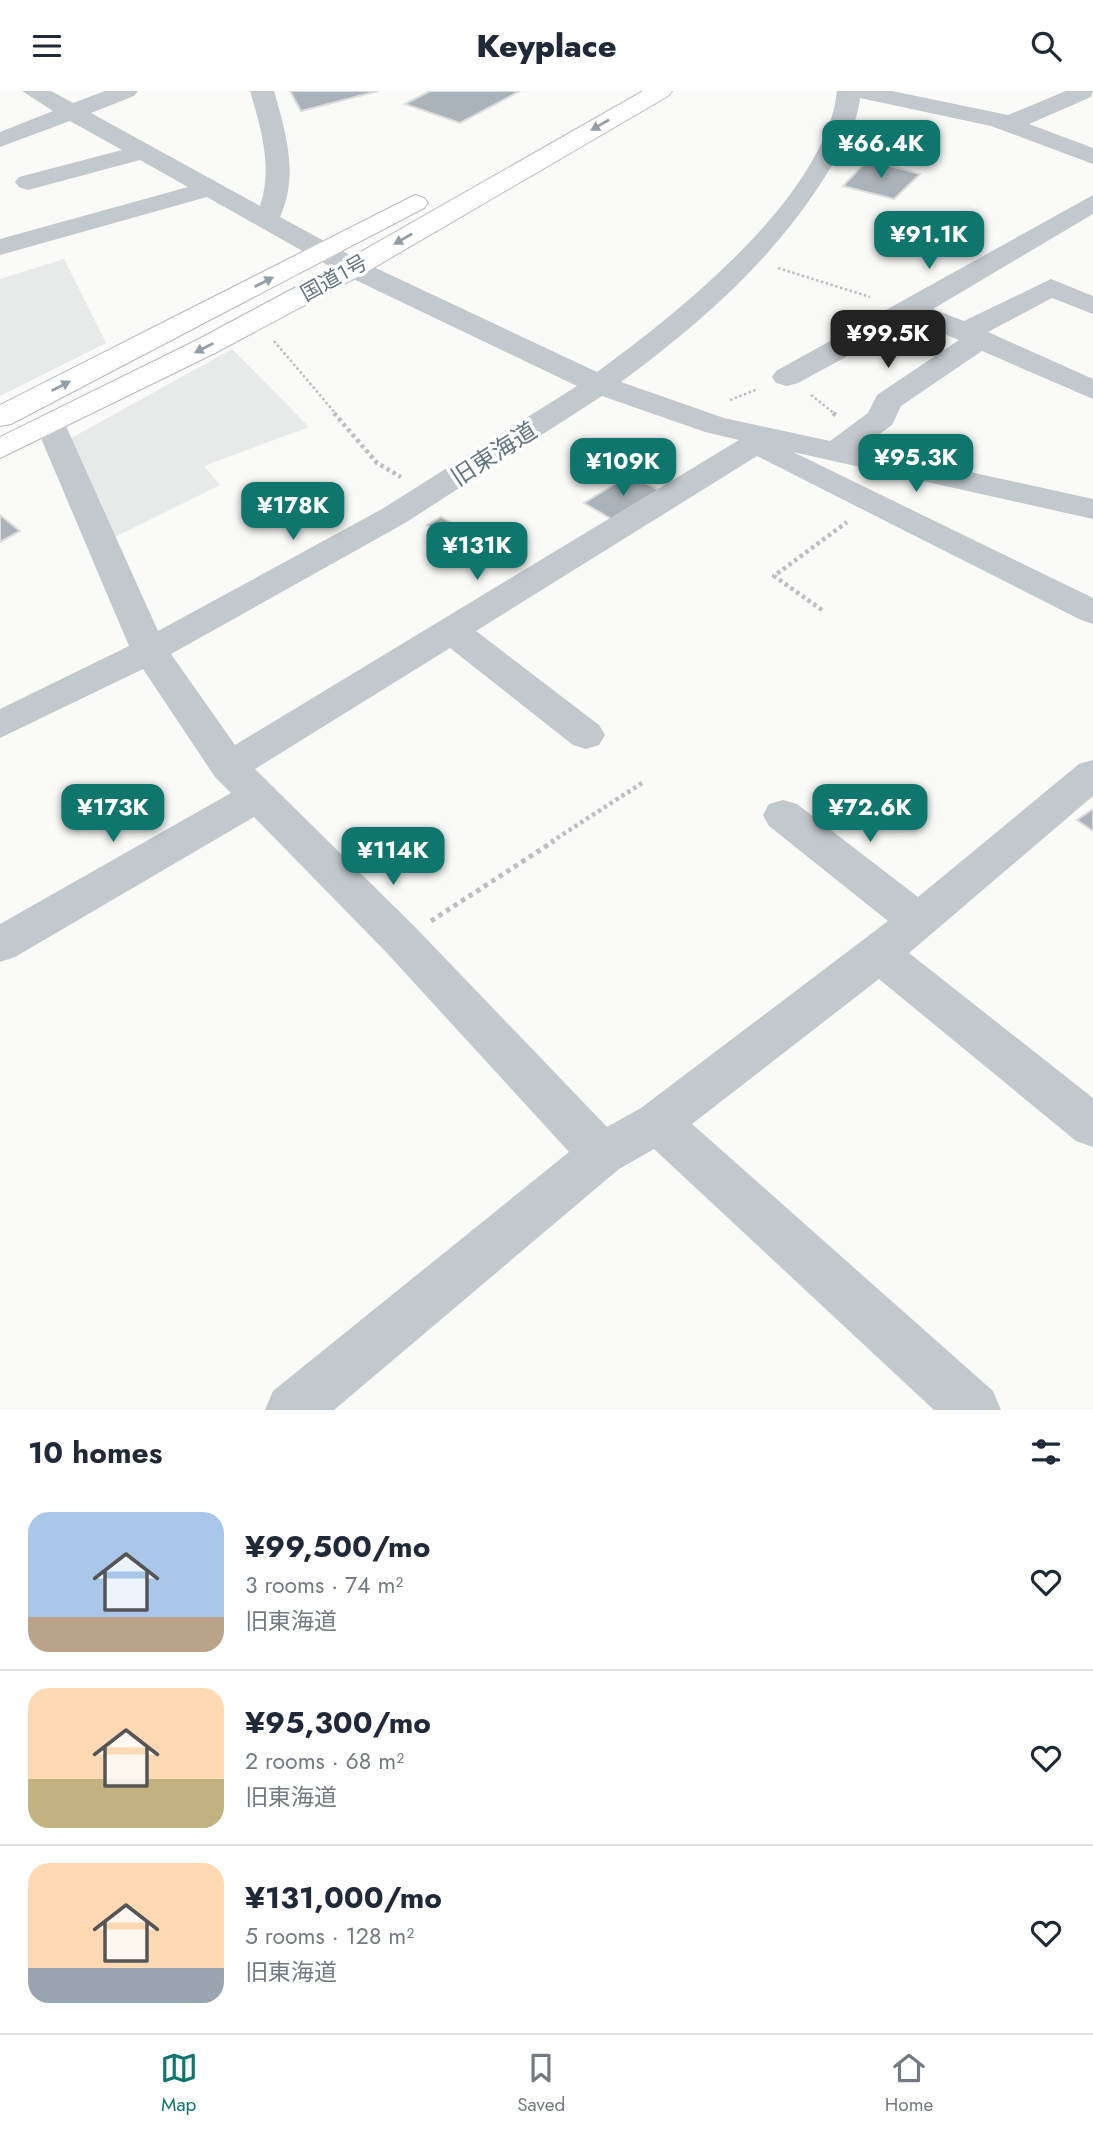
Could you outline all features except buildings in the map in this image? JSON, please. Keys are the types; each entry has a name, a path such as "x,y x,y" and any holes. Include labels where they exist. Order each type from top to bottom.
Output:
{"highway":[{"name":"国道1号","path":"0,417 324,251 620,91"},
{"name":"国道1号","path":"0,449 353,268 660,91"}],"street":[{"path":"34,91 353,268 600,385 716,425 1093,509"},
{"path":"0,140 126,91"},
{"path":"262,91 279,152 273,208 267,218"},
{"name":"旧東海道","path":"0,725 257,595 432,495 600,385 663,336 749,259 814,177 847,117 849,91"},
{"path":"859,91 1008,124 1093,157"},
{"path":"1008,124 1083,92"},
{"path":"28,182 141,152"},
{"path":"0,247 208,189"},
{"path":"787,377 911,310 1093,203"},
{"path":"835,452 881,418 888,401 973,336 1051,287 1093,306"},
{"path":"911,310 1093,390"},
{"path":"50,424 148,649 229,767 401,940 602,1154"},
{"path":"716,425 1093,612"},
{"path":"229,767 754,444"},
{"path":"451,630 586,735"},
{"path":"292,1410 602,1154 658,1123 879,954 1093,774"},
{"path":"0,945 258,796"},
{"path":"783,815 918,922"},
{"path":"879,954 1093,1126"},
{"path":"658,1123 974,1410"}],"path":[{"path":"749,259 911,310"},
{"path":"257,319 377,463 432,495"},
{"path":"822,610 774,576 873,503"},
{"path":"401,940 642,783"}],"shaded area":[{"path":"64,259 106,343 0,396 0,279"},
{"path":"232,349 309,427 204,466 220,485 107,541 64,442"}]}
